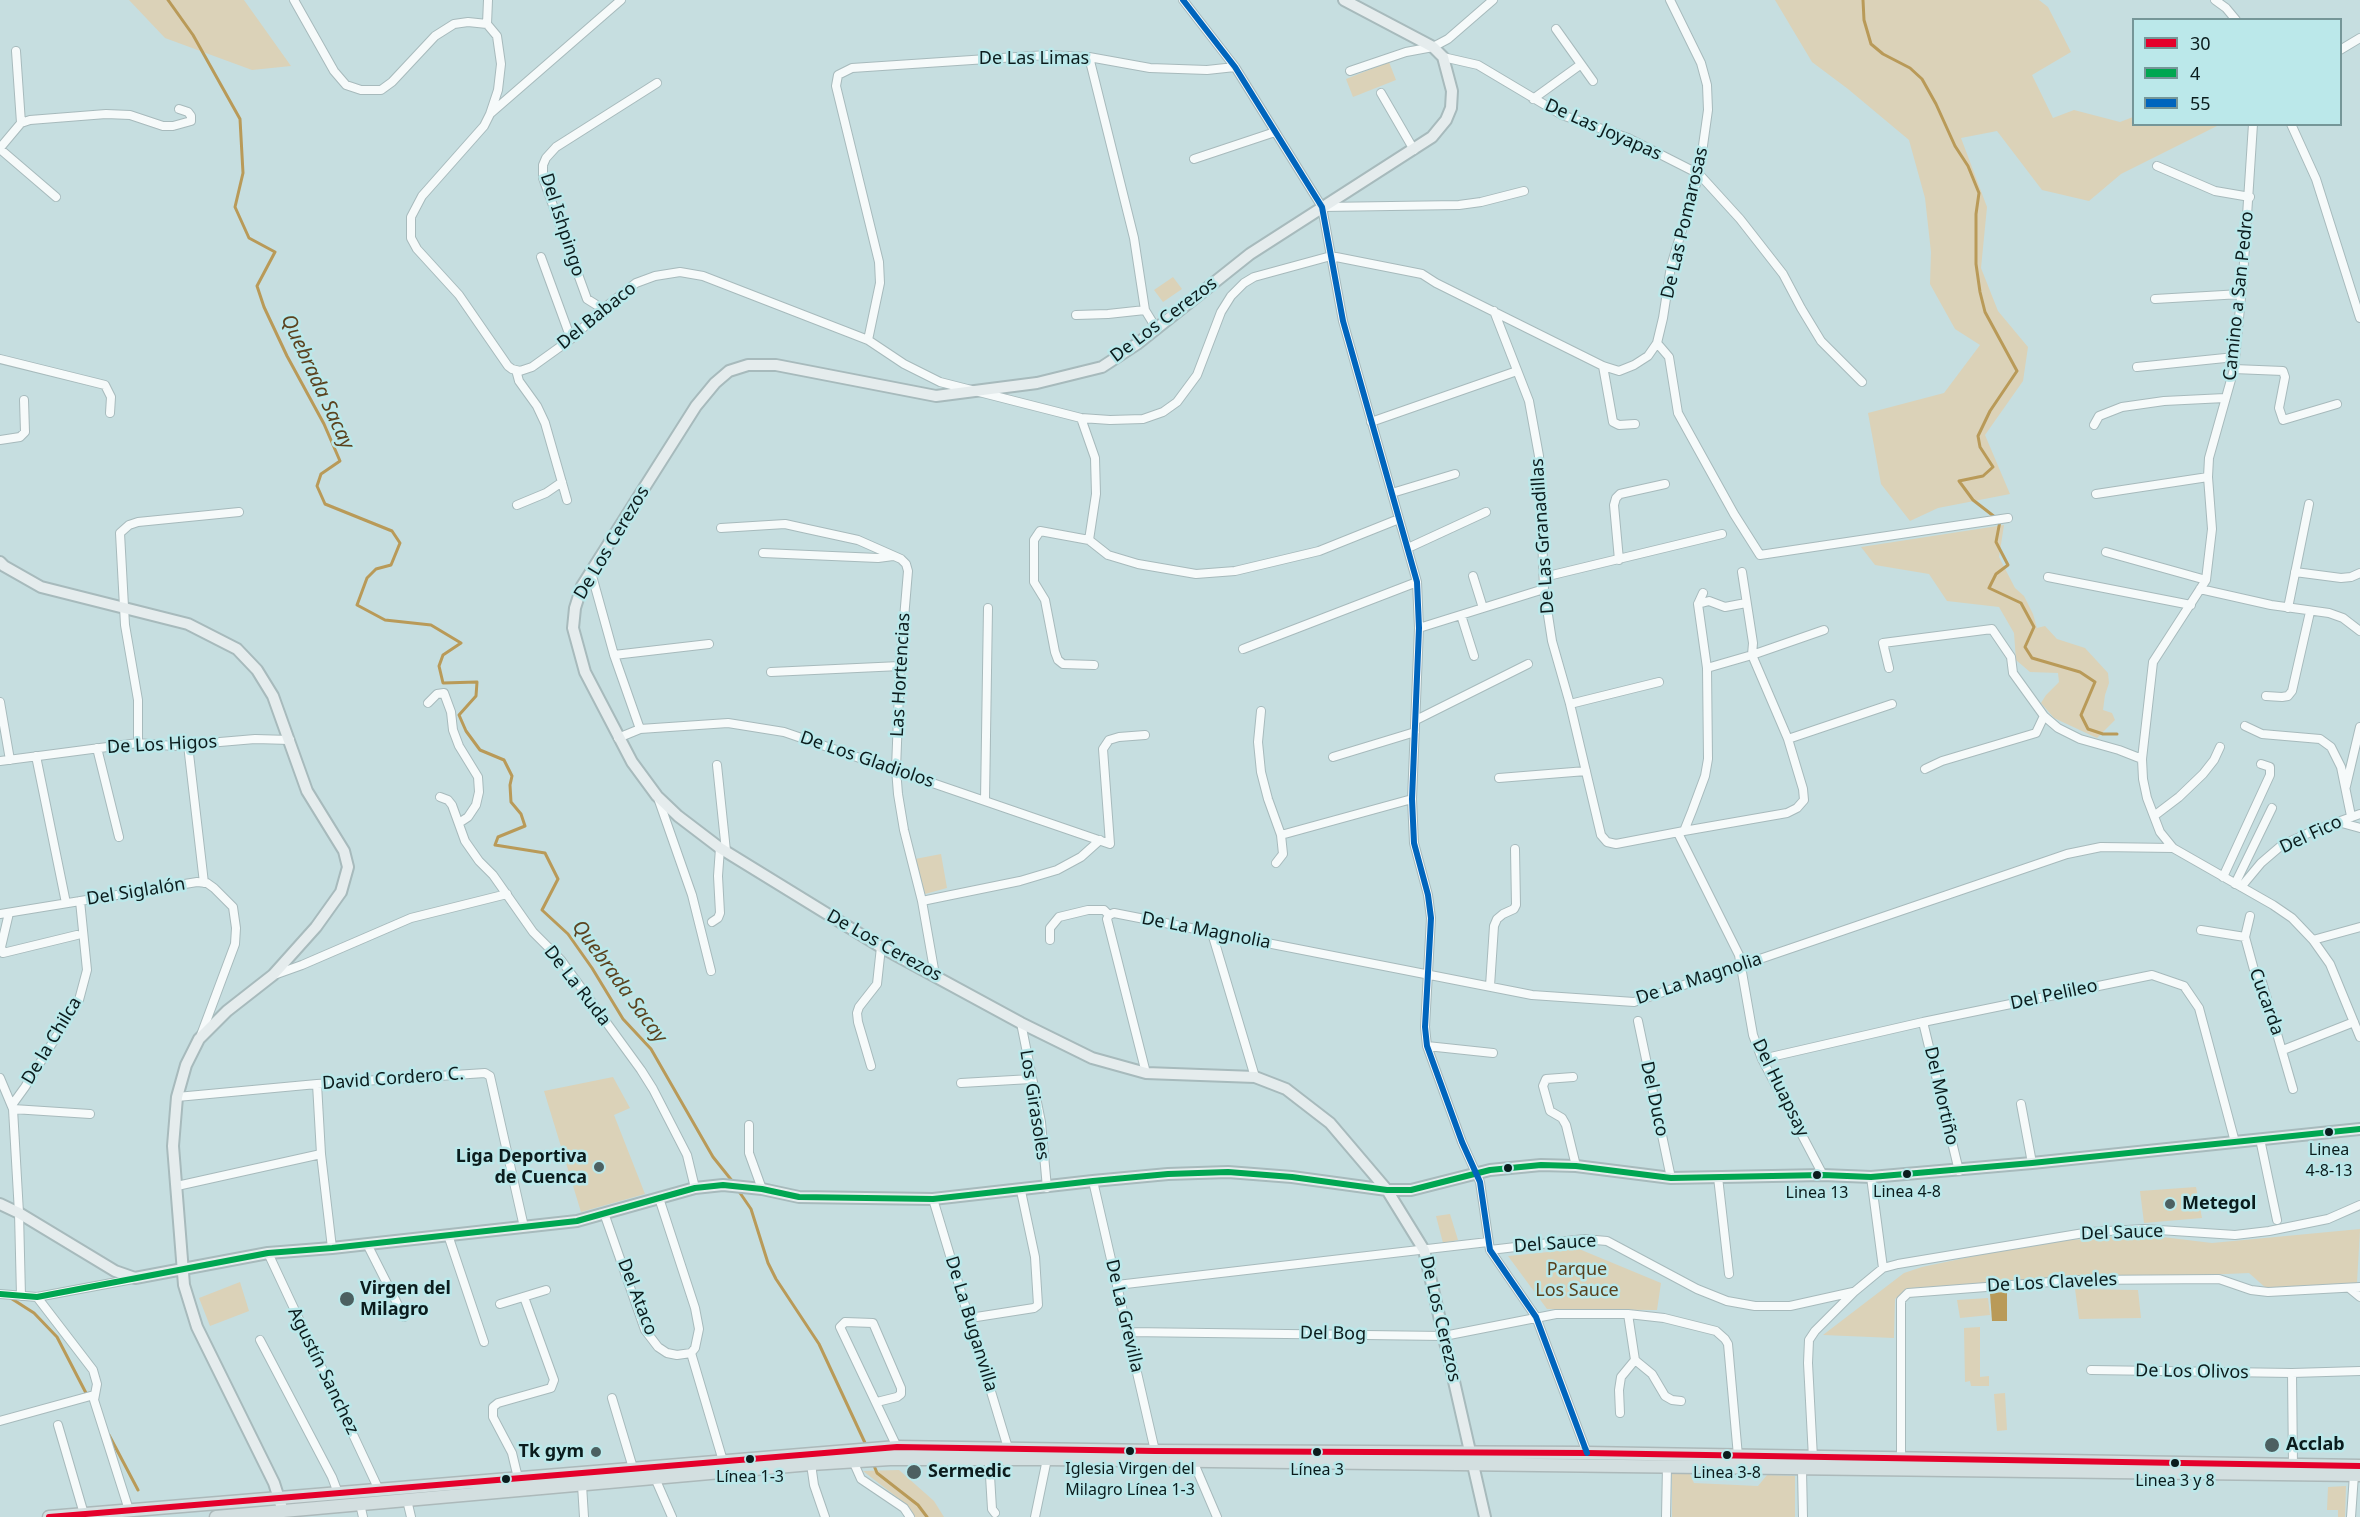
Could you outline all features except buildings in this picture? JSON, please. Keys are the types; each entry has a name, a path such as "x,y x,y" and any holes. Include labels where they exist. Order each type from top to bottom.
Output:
{"main road":[{"path":"49,1517 723,1461 850,1456 892,1451 1008,1448 1587,1453 2293,1466 2358,1472"},
{"path":"892,1451 989,1459 1667,1466 1802,1470 2358,1472"},
{"path":"216,1517 361,1511 407,1500 811,1464 850,1456"}],"street":[{"path":"294,0 334,71 346,85 361,90 381,90 392,82 435,36 454,24 468,22 487,24"},
{"path":"488,0 487,24 497,36 501,64 498,90 484,126 422,196 411,217 411,238 417,249 459,295 508,366 516,370 519,381 537,406 545,423 567,500"},
{"path":"490,114 621,0"},
{"path":"1183,0 1235,67 1322,207 1343,321 1417,582 1419,628 1412,800 1414,843 1431,906 1425,1027 1427,1046 1483,1193 1489,1246 1536,1317 1587,1453"},
{"name":"De Los Cerezos","path":"1344,0 1433,46 1443,57 1452,91 1451,108 1446,120 1432,137 1250,254 1137,344 1102,367 1037,383 936,396 776,365 748,365 729,371 715,383 696,406 582,586 574,608 573,628 585,672 618,738 657,796 678,816 723,849 881,947 1021,1023 1092,1058 1146,1073 1255,1077 1286,1089 1317,1111 1345,1139 1387,1190 1424,1250 1485,1517"},
{"path":"1350,71 1406,52 1433,46 1448,39 1493,0"},
{"name":"De Las Pomarosas","path":"1657,343 1664,318 1671,266 1699,174 1708,111 1707,85 1701,63 1670,0"},
{"path":"2215,0 2234,18"},
{"path":"1556,29 1593,81"},
{"path":"2342,49 2360,38"},
{"path":"16,51 21,123"},
{"name":"De Las Limas","path":"868,340 879,283 879,262 836,86 838,75 852,68 1047,55 1089,57 1150,68 1207,70 1235,67"},
{"path":"1089,57 1134,238 1145,310 1156,328"},
{"name":"De Las Joyapas","path":"1443,57 1478,65 1562,115 1628,138 1699,174"},
{"path":"1533,99 1580,64"},
{"name":"Del Ishpingo","path":"603,309 587,299 543,178 543,165 556,147 657,83"},
{"path":"1381,93 1414,150"},
{"path":"56,197 0,148 21,123 30,120 106,114 130,115 163,126 191,121 188,112 179,109"},
{"name":"Camino a San Pedro","path":"2253,126 2250,197 2234,369 2211,449 2208,477 2212,520 2206,580 2153,662 2142,759 2144,789 2160,832 2173,848 2284,913 2313,940 2330,964 2360,1037"},
{"path":"2292,126 2316,179 2360,318"},
{"path":"1194,159 1275,132"},
{"path":"2157,166 2215,191 2250,197"},
{"path":"1699,174 1740,219 1783,274 1800,308 1821,341 1862,382"},
{"path":"1322,207 1459,205 1524,191"},
{"path":"1331,256 1422,274 1603,366 1618,371 1648,356 1657,343 1669,357 1678,413 1734,514 1760,555 2008,518"},
{"name":"Del Babaco","path":"516,370 532,367 571,339 603,309 636,283 655,276 680,272 703,276 868,340 940,382 1082,418 1143,419 1163,412 1177,402 1197,375 1221,312 1230,296 1244,283 1254,277 1331,256"},
{"path":"541,257 571,339"},
{"path":"2155,299 2241,294"},
{"path":"1076,315 1145,310"},
{"name":"De Las Granadillas","path":"1494,310 1529,402 1539,456 1544,589 1552,641 1570,704 1601,835 1607,842 1616,844 1681,832"},
{"path":"2137,367 2235,357"},
{"path":"0,359 105,385 111,397 110,413"},
{"path":"1603,366 1613,422 1619,425 1635,424"},
{"path":"2234,369 2283,371 2285,377 2279,408 2283,420 2337,404"},
{"path":"1371,422 1517,371"},
{"path":"2094,424 2099,416 2122,407 2164,401 2225,398"},
{"path":"0,440 20,437 25,432 24,400"},
{"path":"1082,418 1095,458 1096,494 1089,540"},
{"path":"1392,493 1455,474"},
{"path":"2096,494 2208,477"},
{"path":"517,505 546,493 562,482"},
{"path":"1619,560 1614,505 1616,498 1620,494 1665,484"},
{"path":"2288,608 2309,504"},
{"path":"138,743 140,724 138,700 124,609 120,533 124,528 138,522 239,512"},
{"path":"1408,548 1486,512"},
{"path":"1094,665 1063,664 1058,660 1045,600 1034,582 1034,540 1041,531 1089,540 1108,555 1138,564 1196,574 1251,568 1319,551 1399,519"},
{"path":"721,528 785,524 858,540 894,556"},
{"path":"1544,577 1722,534"},
{"path":"2106,552 2206,580"},
{"path":"763,553 878,558 894,556"},
{"name":"Las Hortencias","path":"894,556 906,564 908,572 900,666 896,769 904,830 922,900 935,975"},
{"path":"0,562 41,587 188,624 237,648 257,670 273,696 307,791 344,851 348,867 340,892 316,927 273,975 227,1011 199,1039 186,1065 177,1097 172,1146 184,1285 194,1319 280,1498 283,1514"},
{"path":"591,572 614,655 640,729"},
{"path":"1681,832 1787,813 1797,808 1804,800 1803,789 1788,739 1752,656 1753,643 1742,572"},
{"path":"2295,572 2341,578 2360,573"},
{"path":"1473,576 1483,608"},
{"path":"2048,577 2191,605"},
{"path":"1244,649 1417,582"},
{"path":"1419,628 1544,589"},
{"path":"2200,589 2288,608 2335,614 2360,631"},
{"path":"1681,832 1705,776 1708,759 1707,668 1698,604 1703,592"},
{"path":"1698,604 1709,601 1725,607 1746,603"},
{"path":"985,800 988,608"},
{"path":"2266,696 2282,698 2288,696 2292,691 2310,612"},
{"path":"1461,615 1474,656"},
{"path":"1889,668 1882,643 1992,629 2011,657 2013,673 2044,716 2058,728 2080,739 2120,750 2142,759"},
{"path":"1707,668 1752,656 1824,630"},
{"path":"614,655 709,644"},
{"path":"1416,720 1528,664"},
{"path":"771,672 900,666"},
{"path":"1570,704 1659,682"},
{"path":"428,703 437,694 444,693 459,746 478,777 479,792 476,805 468,817 459,823"},
{"path":"0,702 10,760"},
{"path":"1788,739 1892,704"},
{"path":"1261,711 1258,742 1261,772 1281,836 1283,854 1276,863"},
{"path":"1925,769 1942,761 2036,733 2044,716"},
{"name":"De Los Gladiolos","path":"618,738 640,729 728,723 784,732 1110,844 1103,749 1109,740 1145,735"},
{"path":"2245,726 2262,734 2320,739 2331,747 2341,767 2346,790 2356,815"},
{"path":"2346,790 2360,727"},
{"path":"1333,757 1415,732"},
{"name":"De Los Higos","path":"0,761 138,743 173,746 255,739 290,740"},
{"path":"188,745 204,882"},
{"path":"2154,816 2180,797 2203,774 2214,760 2220,747"},
{"path":"97,748 119,837"},
{"path":"36,756 66,903"},
{"path":"2223,877 2270,775 2270,767 2261,764"},
{"path":"712,922 718,918 720,913 718,876 723,849 717,765"},
{"path":"1499,778 1586,771"},
{"path":"657,796 692,895 711,971"},
{"name":"De La Ruda","path":"440,797 448,800 452,805 465,841 507,894 533,932 561,960 653,1089 687,1155 695,1188"},
{"path":"1281,836 1412,800"},
{"path":"2238,885 2272,808"},
{"name":"Del Fico","path":"2238,885 2282,845 2356,815"},
{"path":"2336,822 2360,828"},
{"name":"Del Huapsay","path":"1681,832 1734,942 1741,966 1753,1035 1762,1059 1823,1175"},
{"path":"922,900 1020,882 1057,870 1082,857 1100,840"},
{"name":"De La Magnolia","path":"1050,940 1050,928 1059,917 1088,910 1104,910 1109,915 1114,913 1532,995 1634,1002 2067,854 2101,848 2173,848"},
{"path":"1490,986 1494,926 1497,919 1516,906 1515,849"},
{"name":"Del Siglalón","path":"4,914 204,882 214,888 233,907 236,928 235,944 199,1039"},
{"path":"273,975 303,965 411,918 507,894"},
{"name":"De la Chilca","path":"12,1107 81,992 87,970 80,901"},
{"path":"4,914 1,947 3,953 77,935"},
{"path":"1109,915 1107,919 1146,1073"},
{"name":"Cucarda","path":"2250,916 2245,937 2254,970 2262,982 2293,1089"},
{"path":"2313,940 2360,927"},
{"path":"2201,930 2245,937"},
{"path":"1212,933 1255,1077"},
{"path":"871,1066 857,1013 877,984 881,947"},
{"name":"Del Pelileo","path":"1762,1059 1923,1022 2152,975 2184,986 2199,1008 2235,1142"},
{"name":"Del Duco","path":"1638,1021 1671,1178"},
{"name":"Del Mortiño","path":"1923,1022 1959,1171"},
{"path":"2283,1050 2354,1022"},
{"name":"Los Girasoles","path":"1021,1023 1041,1122 1047,1188"},
{"path":"1427,1046 1494,1053"},
{"name":"David Cordero C.","path":"177,1097 317,1084 487,1074 490,1076 524,1227"},
{"path":"1573,1077 1546,1079 1543,1086 1550,1111 1562,1119 1566,1125 1576,1166"},
{"path":"0,1078 12,1107 19,1213 21,1296"},
{"path":"961,1083 1031,1079"},
{"path":"317,1084 321,1154 332,1248"},
{"path":"2021,1104 2032,1163"},
{"path":"12,1107 90,1114"},
{"path":"749,1125 749,1153 757,1188"},
{"path":"0,1294 37,1297 268,1253 577,1221 695,1188 723,1185 757,1188 799,1197 933,1200 1093,1181 1168,1174 1228,1172 1292,1177 1387,1190 1411,1190 1507,1167 1541,1165 1576,1166 1671,1178 1823,1175 1871,1177 1959,1171 2360,1129"},
{"path":"2260,1139 2277,1220"},
{"path":"177,1186 321,1154"},
{"path":"1718,1177 1729,1274"},
{"path":"1813,1458 1808,1376 1809,1340 1854,1292 1883,1269 1871,1177"},
{"name":"De La Grevilla","path":"1093,1181 1155,1451"},
{"path":"970,1318 1034,1308 1038,1305 1035,1257 1021,1191"},
{"path":"659,1198 695,1308 699,1329 695,1348 691,1353 723,1461"},
{"name":"De La Buganvilla","path":"933,1200 1008,1448"},
{"path":"0,1204 115,1271 135,1278"},
{"name":"Del Sauce","path":"1883,1269 1898,1264 2090,1232 2145,1229 2235,1235 2269,1231 2328,1219 2360,1205"},
{"name":"Del Ataco","path":"604,1213 645,1330 658,1347 667,1353 677,1356 691,1353"},
{"path":"448,1235 484,1342"},
{"name":"Del Sauce","path":"1118,1285 1424,1250 1584,1239 1607,1241 1697,1289 1727,1301 1755,1306 1790,1306 1854,1292"},
{"path":"367,1244 404,1317"},
{"name":"Agustín Sanchez","path":"268,1253 379,1490"},
{"name":"De Los Claveles","path":"1901,1459 1901,1300 1903,1295 1908,1293 2077,1280 2219,1279 2252,1290 2268,1292 2360,1287"},
{"path":"2349,1288 2360,1297"},
{"path":"500,1304 546,1290"},
{"path":"37,1297 93,1370 97,1384 93,1397 129,1510"},
{"path":"518,1478 512,1453 493,1417 493,1407 498,1403 551,1388 554,1380 524,1297"},
{"name":"Del Bog","path":"1128,1332 1444,1336 1536,1317 1588,1312 1664,1318 1716,1332 1728,1344 1738,1456"},
{"path":"1628,1314 1635,1360 1652,1374 1665,1396 1672,1401 1681,1401"},
{"path":"877,1401 897,1397 901,1394 901,1388 873,1323 845,1322 840,1327 877,1401 892,1451"},
{"path":"260,1340 332,1477 338,1493"},
{"path":"1620,1413 1621,1377 1635,1360"},
{"name":"De Los Olivos","path":"2091,1370 2292,1373 2360,1371"},
{"path":"2292,1373 2293,1466"},
{"path":"0,1420 93,1397"},
{"path":"612,1398 633,1468"},
{"path":"58,1425 84,1514"},
{"path":"850,1456 861,1479 904,1508 910,1517"},
{"path":"989,1459 992,1509 995,1513"},
{"path":"1035,1517 1047,1459"},
{"path":"1193,1461 1217,1517"},
{"path":"811,1464 814,1485 825,1517"},
{"path":"1666,1517 1667,1466"},
{"path":"1802,1470 1803,1517"},
{"path":"2351,1517 2358,1472"},
{"path":"655,1478 672,1517"},
{"path":"582,1485 584,1517"},
{"path":"407,1500 411,1517"}],"green space":[{"path":"129,0 244,0 291,66 252,70 165,38"},
{"path":"1775,0 2039,0 2048,7 2071,52 2032,75 2053,118 2074,110 2120,122 2132,117 2132,126 2217,126 2121,174 2089,201 2042,190 1997,131 1961,138 1987,207 1981,268 1998,311 2028,347 2023,381 1985,435 2010,494 1938,508 1910,521 1881,484 1868,413 1944,393 1980,345 1955,329 1930,284 1931,252 1925,198 1909,140 1812,62"},
{"path":"1389,62 1396,80 1353,97 1346,79"},
{"path":"1173,277 1182,289 1163,302 1154,290"},
{"path":"2004,525 1999,557 2015,588 2024,596 2037,628 2045,626 2057,639 2085,648 2108,673 2109,683 2103,710 2112,713 2115,720 2097,738 2054,718 2041,703 2059,682 2058,673 2030,672 2016,660 2014,633 1999,607 1947,601 1929,574 1875,565 1861,547"},
{"path":"941,854 947,888 925,894 915,859"},
{"path":"613,1077 630,1108 614,1115 645,1194 581,1212 544,1091"},
{"name":"Metegol","path":"2196,1187 2202,1218 2144,1223 2140,1191"},
{"path":"1450,1214 1458,1240 1443,1243 1436,1216"},
{"path":"2360,1229 2357,1283 2267,1289 2249,1273 1909,1288 1895,1299 1894,1338 1823,1335 1904,1273 1998,1251 2069,1240 2146,1235 2212,1243"},
{"name":"Parque Los Sauce","path":"1579,1249 1661,1283 1657,1310 1547,1309 1508,1256"},
{"path":"240,1282 249,1311 210,1326 199,1298"},
{"path":"2075,1289 2138,1290 2141,1318 2079,1319"},
{"path":"1988,1298 1990,1315 1960,1318 1957,1300"},
{"path":"1980,1327 1980,1377 1989,1376 1989,1386 1971,1386 1970,1381 1965,1382 1964,1328"},
{"path":"2005,1393 2007,1430 1997,1431 1994,1394"},
{"path":"899,1470 934,1501 944,1517 915,1517 907,1505 863,1471"},
{"path":"1672,1470 1689,1472 1694,1483 1758,1486 1767,1475 1795,1476 1795,1517 1672,1517"},
{"path":"2346,1486 2345,1517 2338,1517 2338,1510 2327,1510 2328,1487"}],"shaded area":[{"path":"2007,1292 2007,1321 1992,1321 1990,1293"}],"waterway":[{"name":"Quebrada Sacay","path":"168,0 193,35 240,119 243,173 235,207 249,238 275,252 257,286 264,307 287,356 324,424 340,461 321,474 317,486 325,504 392,531 400,543 391,565 376,569 367,578 357,605 385,620 431,625 461,643 443,655 439,666 443,683 477,682 476,696 459,715 466,731 480,750 504,760 512,776 511,802 521,814 525,826 498,837 495,845 545,853 558,879 542,910 568,934 623,1019 651,1049 713,1157 733,1182"},
{"path":"1863,0 1864,20 1871,44 1883,54 1910,68 1922,79 1955,146 1968,166 1979,193 1976,214 1976,264 1980,292 1985,312 2017,371 1990,411 1978,436 1980,447 1993,467 1983,476 1959,481 1973,500 2000,521 1996,542 2008,565 1996,574 1989,588 2021,603 2034,627 2025,647 2032,658 2080,672 2095,682 2081,715 2088,729 2103,734 2117,734"},
{"name":"Quebrada Sacay","path":"738,1190 751,1209 768,1263 776,1279 819,1344 866,1445"},
{"path":"9,1297 34,1313 57,1337 87,1395"},
{"path":"109,1435 138,1490"},
{"name":"Quebrada Sacay","path":"873,1463 877,1473 918,1505 927,1517"}],"transit line":[{"name":"55","path":"1183,0 1235,67 1322,207 1343,321 1417,582 1419,628 1412,799 1414,843 1428,895 1431,918 1425,1027 1427,1046 1462,1142 1480,1182 1490,1250 1536,1317 1587,1453"},
{"name":"4","path":"0,1294 37,1297 268,1253 577,1221 695,1188 723,1185 762,1189 799,1197 933,1199 1168,1174 1228,1172 1292,1177 1387,1190 1411,1190 1490,1170 1541,1165 1576,1166 1671,1178 1823,1175 1871,1177 2360,1129"},
{"name":"30","path":"49,1517 897,1447 1587,1453 2360,1466"}],"place":[{"name":"Linea 4-8-13","path":"2329,1132"},
{"name":"Liga Deportiva de Cuenca","path":"599,1167"},
{"name":"Linea 4-8","path":"1907,1174"},
{"name":"Linea 13","path":"1817,1175"},
{"name":"Metegol","path":"2170,1204"},
{"name":"Virgen del Milagro","path":"347,1299"},
{"name":"Acclab","path":"2272,1445"},
{"name":"Iglesia Virgen del Milagro Línea 1-3","path":"1130,1451"},
{"name":"Tk gym","path":"596,1452"},
{"name":"Línea 3","path":"1317,1452"},
{"name":"Linea 3-8","path":"1727,1455"},
{"name":"Línea 1-3","path":"750,1459"},
{"name":"Linea 3 y 8","path":"2175,1463"},
{"name":"Sermedic","path":"914,1472"}]}
